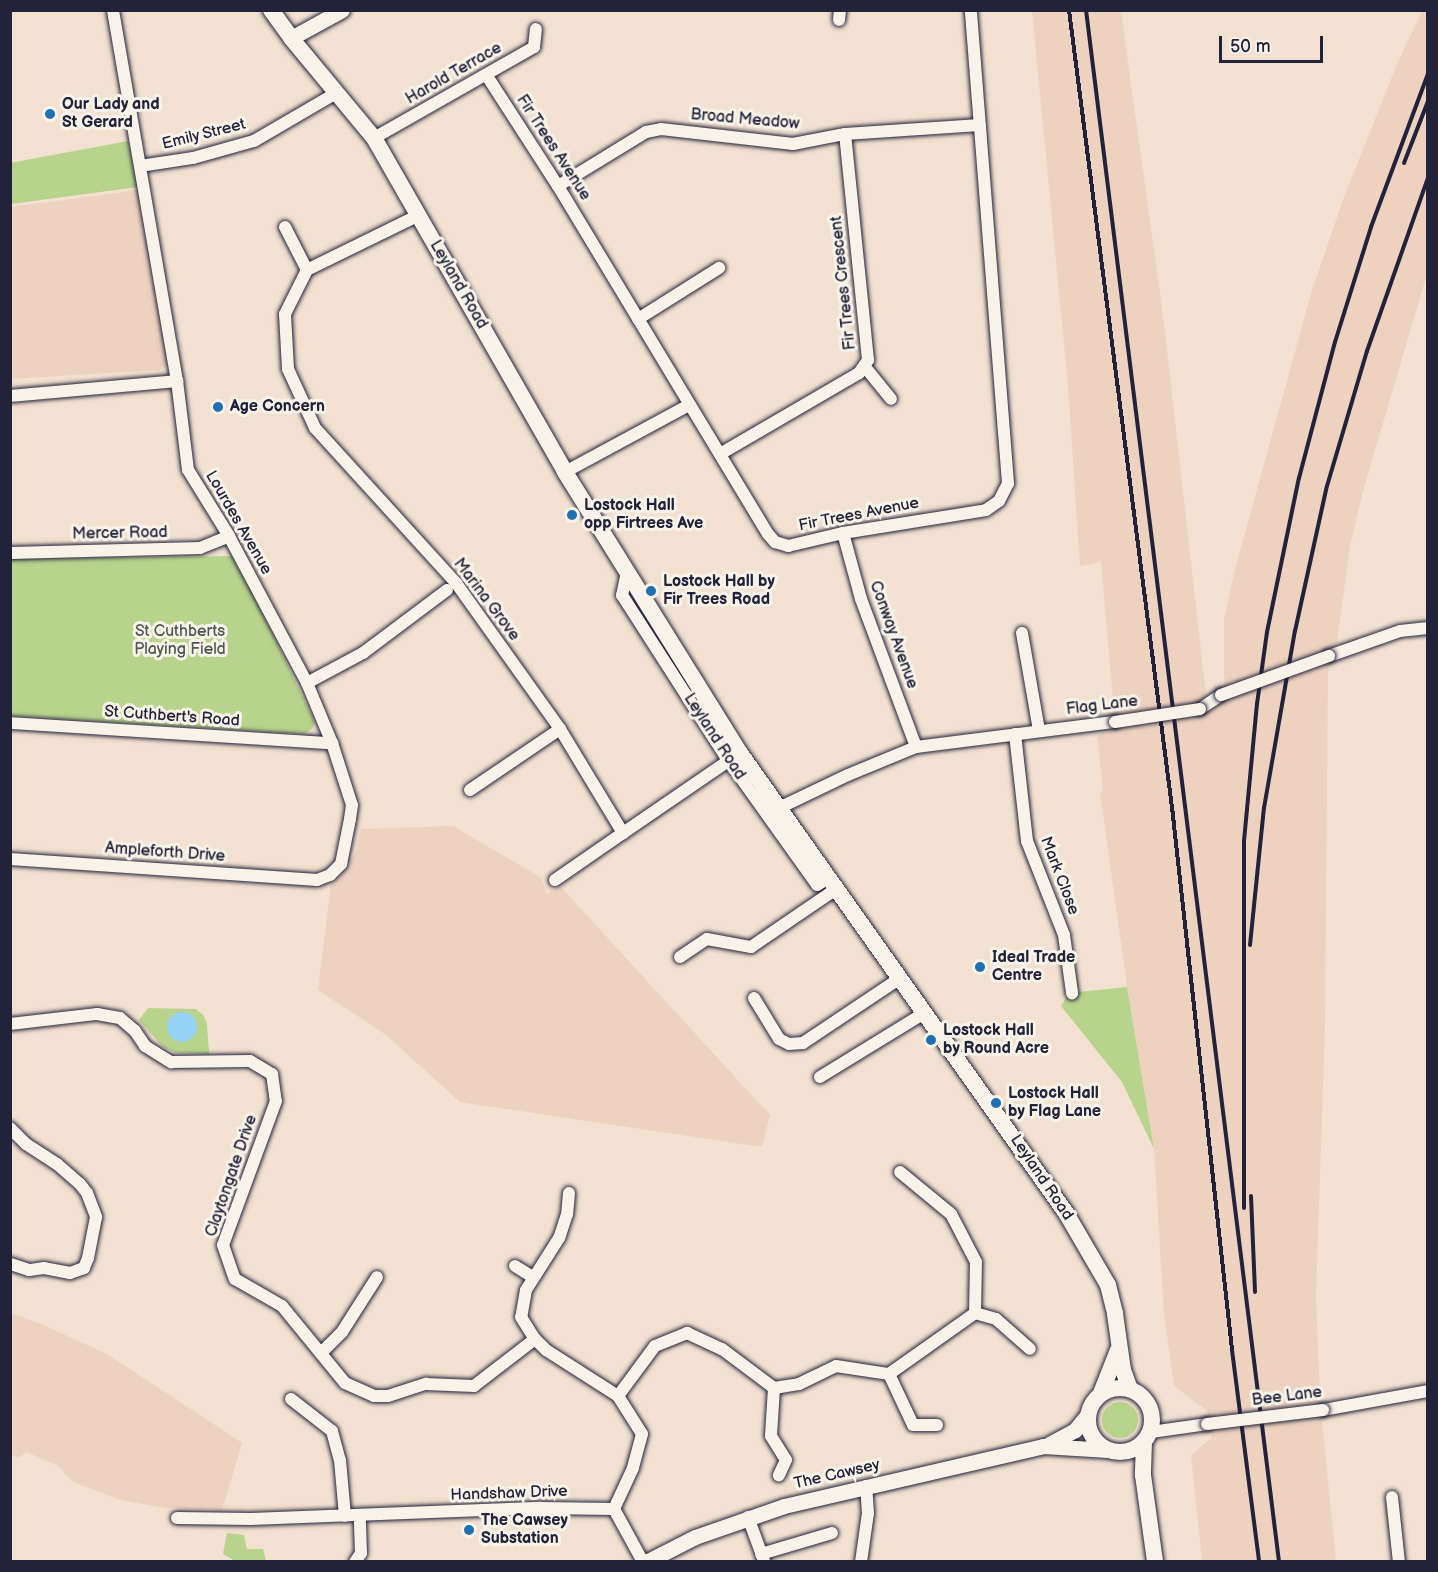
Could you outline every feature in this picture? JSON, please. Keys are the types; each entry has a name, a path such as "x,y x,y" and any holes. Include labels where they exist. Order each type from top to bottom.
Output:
{"main road":[{"name":"Leyland Road","path":"271,10 291,38 374,138 565,472 627,572 734,756 779,808 831,884 926,1012 1087,1248 1108,1285 1123,1370 1130,1389"},
{"path":"1119,1346 1101,1393 1088,1414 1092,1435 1116,1451 1143,1475"},
{"path":"1101,1393 1120,1387 1130,1389 1148,1402 1152,1412 1143,1475 1155,1562"},
{"path":"1116,1451 1148,1437"}],"street":[{"name":"Lourdes Avenue","path":"113,10 177,381 188,470 229,536 307,683 332,743 352,805 341,864 330,875 317,880"},
{"path":"291,38 342,10"},
{"name":"Fir Trees Avenue","path":"487,76 558,186 688,405 775,542 788,546 843,533 986,510 999,501 1008,483 971,10"},
{"name":"Harold Terrace","path":"374,138 534,48 536,29"},
{"name":"Emily Street","path":"140,166 193,158 254,141 336,93"},
{"name":"Broad Meadow","path":"558,186 646,132 661,129 794,144 845,134 980,125"},
{"name":"Fir Trees Crescent","path":"720,454 865,367 868,360 845,134"},
{"path":"285,227 307,270 417,216"},
{"path":"638,319 719,268"},
{"name":"Marina Grove","path":"307,270 285,314 288,369 315,428 456,583 560,729 623,833"},
{"path":"865,367 891,399"},
{"path":"10,396 177,381"},
{"path":"565,472 688,405"},
{"name":"Conway Avenue","path":"843,533 861,599 916,747"},
{"name":"Mercer Road","path":"10,553 200,548 229,536"},
{"path":"307,683 363,652 447,590"},
{"name":"Flag Lane","path":"779,808 848,775 916,747 1200,709 1221,695 1329,656 1400,631 1428,628"},
{"path":"1022,633 1039,730"},
{"name":"St Cuthbert's Road","path":"10,723 332,743"},
{"path":"470,790 560,729"},
{"name":"Mark Close","path":"1015,734 1027,841 1064,935 1072,993"},
{"path":"555,880 734,756"},
{"name":"Leyland Road","path":"734,756 817,885 831,884"},
{"name":"Ampleforth Drive","path":"10,859 317,880"},
{"path":"680,957 707,939 751,947 831,884"},
{"path":"754,998 779,1039 789,1044 803,1043 900,978"},
{"path":"820,1077 926,1012"},
{"name":"Claytongate Drive","path":"10,1024 97,1014 120,1018 135,1031 145,1046 171,1062 250,1061 272,1074 276,1101 223,1245 236,1279 282,1306 322,1352 345,1383 374,1396 388,1396 426,1384 474,1386 535,1339"},
{"path":"10,1128 26,1144 57,1164 80,1184 87,1193 96,1217 84,1268 70,1273 44,1268 29,1270 10,1264"},
{"path":"900,1172 951,1214 976,1262 975,1314"},
{"path":"569,1193 567,1214 559,1238 526,1290 521,1317 535,1339 546,1350 618,1396 642,1434 633,1468 614,1509 645,1562"},
{"path":"515,1266 534,1278"},
{"path":"322,1352 342,1332 377,1277"},
{"path":"618,1396 655,1346 687,1333 722,1349 774,1388 799,1384 836,1366 889,1374 975,1314 996,1319 1030,1349"},
{"path":"889,1374 913,1425 937,1425"},
{"path":"774,1388 771,1436 786,1460 780,1475"},
{"name":"Bee Lane","path":"1148,1437 1208,1424 1323,1410 1428,1391"},
{"path":"291,1399 332,1431 340,1460 345,1516"},
{"name":"The Cawsey","path":"645,1562 695,1537 748,1517 866,1486 1043,1446 1074,1430 1088,1414"},
{"name":"The Cawsey","path":"1043,1446 1116,1451"},
{"path":"861,1562 868,1513 866,1486"},
{"path":"1392,1497 1399,1562"},
{"name":"Handshaw Drive","path":"177,1518 345,1516 542,1508 614,1509"},
{"path":"355,1562 361,1553 360,1515"},
{"path":"748,1517 761,1559 832,1533"}],"shaded area":[{"path":"1032,11 1121,11 1163,315 1208,712 1221,704 1224,683 1224,620 1234,573 1312,290 1344,197 1397,64 1422,11 1427,11 1427,274 1363,491 1350,546 1337,643 1328,671 1325,1026 1316,1295 1320,1401 1336,1561 1202,1561 1191,1455 1212,1437 1207,1411 1174,1386 1164,1314 1154,1149 1127,987 1100,792 1103,791 1097,734 1115,731 1101,562 1080,566 1068,386"},
{"path":"139,190 168,360 166,366 160,370 11,379 11,207"},
{"path":"453,826 540,877 547,894 560,886 770,1115 762,1147 460,1102 386,1035 318,990 331,884 340,877 357,850 361,829"},
{"path":"11,1313 109,1355 242,1443 222,1510 165,1508 121,1500 73,1482 57,1465 26,1452 19,1458 11,1455"}],"green space":[{"path":"128,141 138,187 11,204 10,163"},
{"name":"St Cuthberts Playing Field","path":"235,556 315,722 312,729 304,734 11,716 10,559"},
{"path":"1127,987 1154,1149 1122,1082 1061,1006 1069,993"},
{"path":"148,1008 196,1009 204,1016 207,1024 209,1054 176,1053 162,1046 139,1020"},
{"path":"1120,1402 1133,1407 1138,1420 1133,1433 1120,1438 1107,1433 1102,1420 1107,1407"},
{"path":"227,1533 244,1535 247,1549 263,1549 266,1561 235,1561 223,1554"}],"water":[{"path":"182,1012 188,1013 196,1021 196,1033 188,1041 182,1042 176,1041 168,1033 167,1027 168,1021 176,1013"}],"railway":[{"path":"1069,10 1172,807 1232,1350 1259,1562"},
{"path":"1086,10 1279,1562"},
{"path":"1244,1208 1244,841 1257,704 1267,632 1299,478 1335,342 1371,227 1428,74"},
{"path":"1404,163 1428,101"},
{"path":"1250,945 1264,808 1295,631 1327,486 1367,351 1428,178"},
{"path":"1251,1196 1255,1292"}],"place":[{"name":"Our Lady and St Gerard","path":"50,114"},
{"name":"Age Concern","path":"218,407"},
{"name":"Lostock Hall opp Firtrees Ave","path":"572,515"},
{"name":"Lostock Hall by Fir Trees Road","path":"651,591"},
{"name":"Ideal Trade Centre","path":"980,967"},
{"name":"Lostock Hall by Round Acre","path":"931,1040"},
{"name":"Lostock Hall by Flag Lane","path":"996,1103"},
{"name":"The Cawsey Substation","path":"469,1530"}]}
